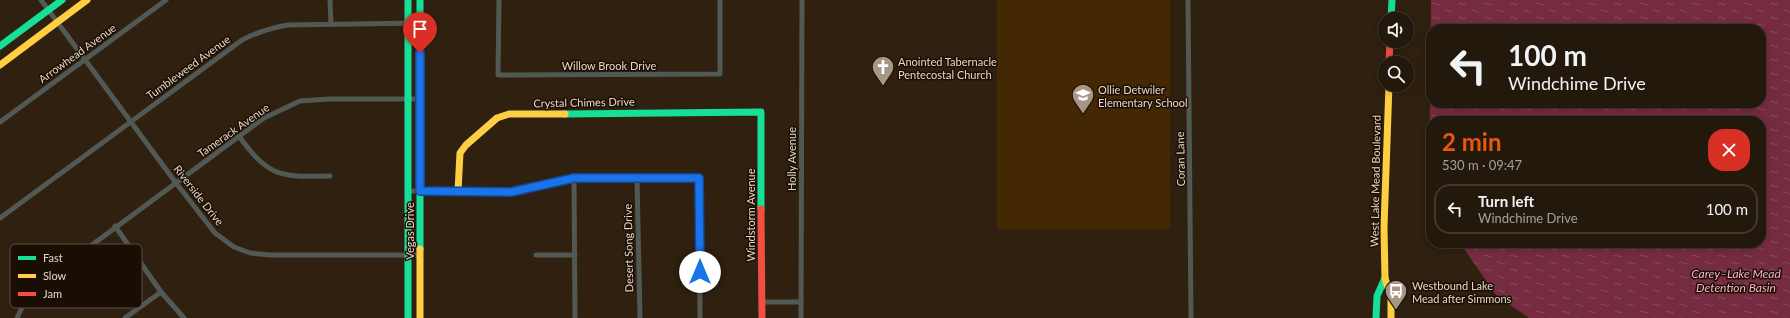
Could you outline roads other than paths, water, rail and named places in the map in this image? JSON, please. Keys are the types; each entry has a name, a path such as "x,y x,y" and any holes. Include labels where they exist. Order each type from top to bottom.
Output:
{"main road":[{"path":"0,46 62,0"},
{"path":"0,65 87,0"},
{"name":"Vegas Drive","path":"408,0 408,318"},
{"name":"Vegas Drive","path":"420,0 420,318"},
{"path":"1391,12 1392,0"},
{"name":"West Lake Mead Boulevard","path":"1389,92 1384,227 1385,278 1391,298 1391,318"},
{"name":"Crystal Chimes Drive","path":"458,192 459,159 463,148 497,118 509,114 761,112"},
{"name":"Windstorm Avenue","path":"761,112 762,318"},
{"name":"West Lake Mead Boulevard","path":"1376,318 1377,296 1385,278"}],"street":[{"name":"Riverside Drive","path":"41,0 176,183 215,233 234,247 250,253 270,255 420,255"},
{"name":"Arrowhead Avenue","path":"0,122 166,0"},
{"path":"330,0 330,24"},
{"name":"Willow Brook Drive","path":"499,0 498,75 720,74 720,0"},
{"name":"Holly Avenue","path":"800,318 802,0"},
{"name":"Coran Lane","path":"1188,0 1191,318"},
{"name":"Tumbleweed Avenue","path":"0,218 130,121 242,40 254,34 273,27 288,25 420,23"},
{"name":"Tamerack Avenue","path":"91,244 264,118 300,101 330,99 420,99"},
{"path":"239,136 251,153 262,164 276,172 297,176 330,176"},
{"path":"408,191 511,192 574,178 699,178 700,318"},
{"path":"574,178 575,318"},
{"name":"Desert Song Drive","path":"637,178 640,318"},
{"path":"115,226 128,244"},
{"path":"536,256 575,255"},
{"path":"142,265 161,292 184,318"},
{"path":"142,306 161,292"},
{"path":"762,302 801,302"},
{"name":"Tamerack Avenue","path":"17,318 22,308"},
{"path":"126,318 139,308"}],"water":[{"name":"Carey–Lake Mead Detention Basin","path":"1431,0 1790,0 1790,318 1529,318 1496,295 1463,248 1766,248 1766,116 1430,116 1430,108 1766,108 1766,24 1431,24"}],"place":[{"name":"Anointed Tabernacle Pentecostal Church","path":"883,86"},
{"name":"Ollie Detwiler Elementary School","path":"1083,114"},
{"name":"Westbound Lake Mead after Simmons","path":"1396,310"}]}
